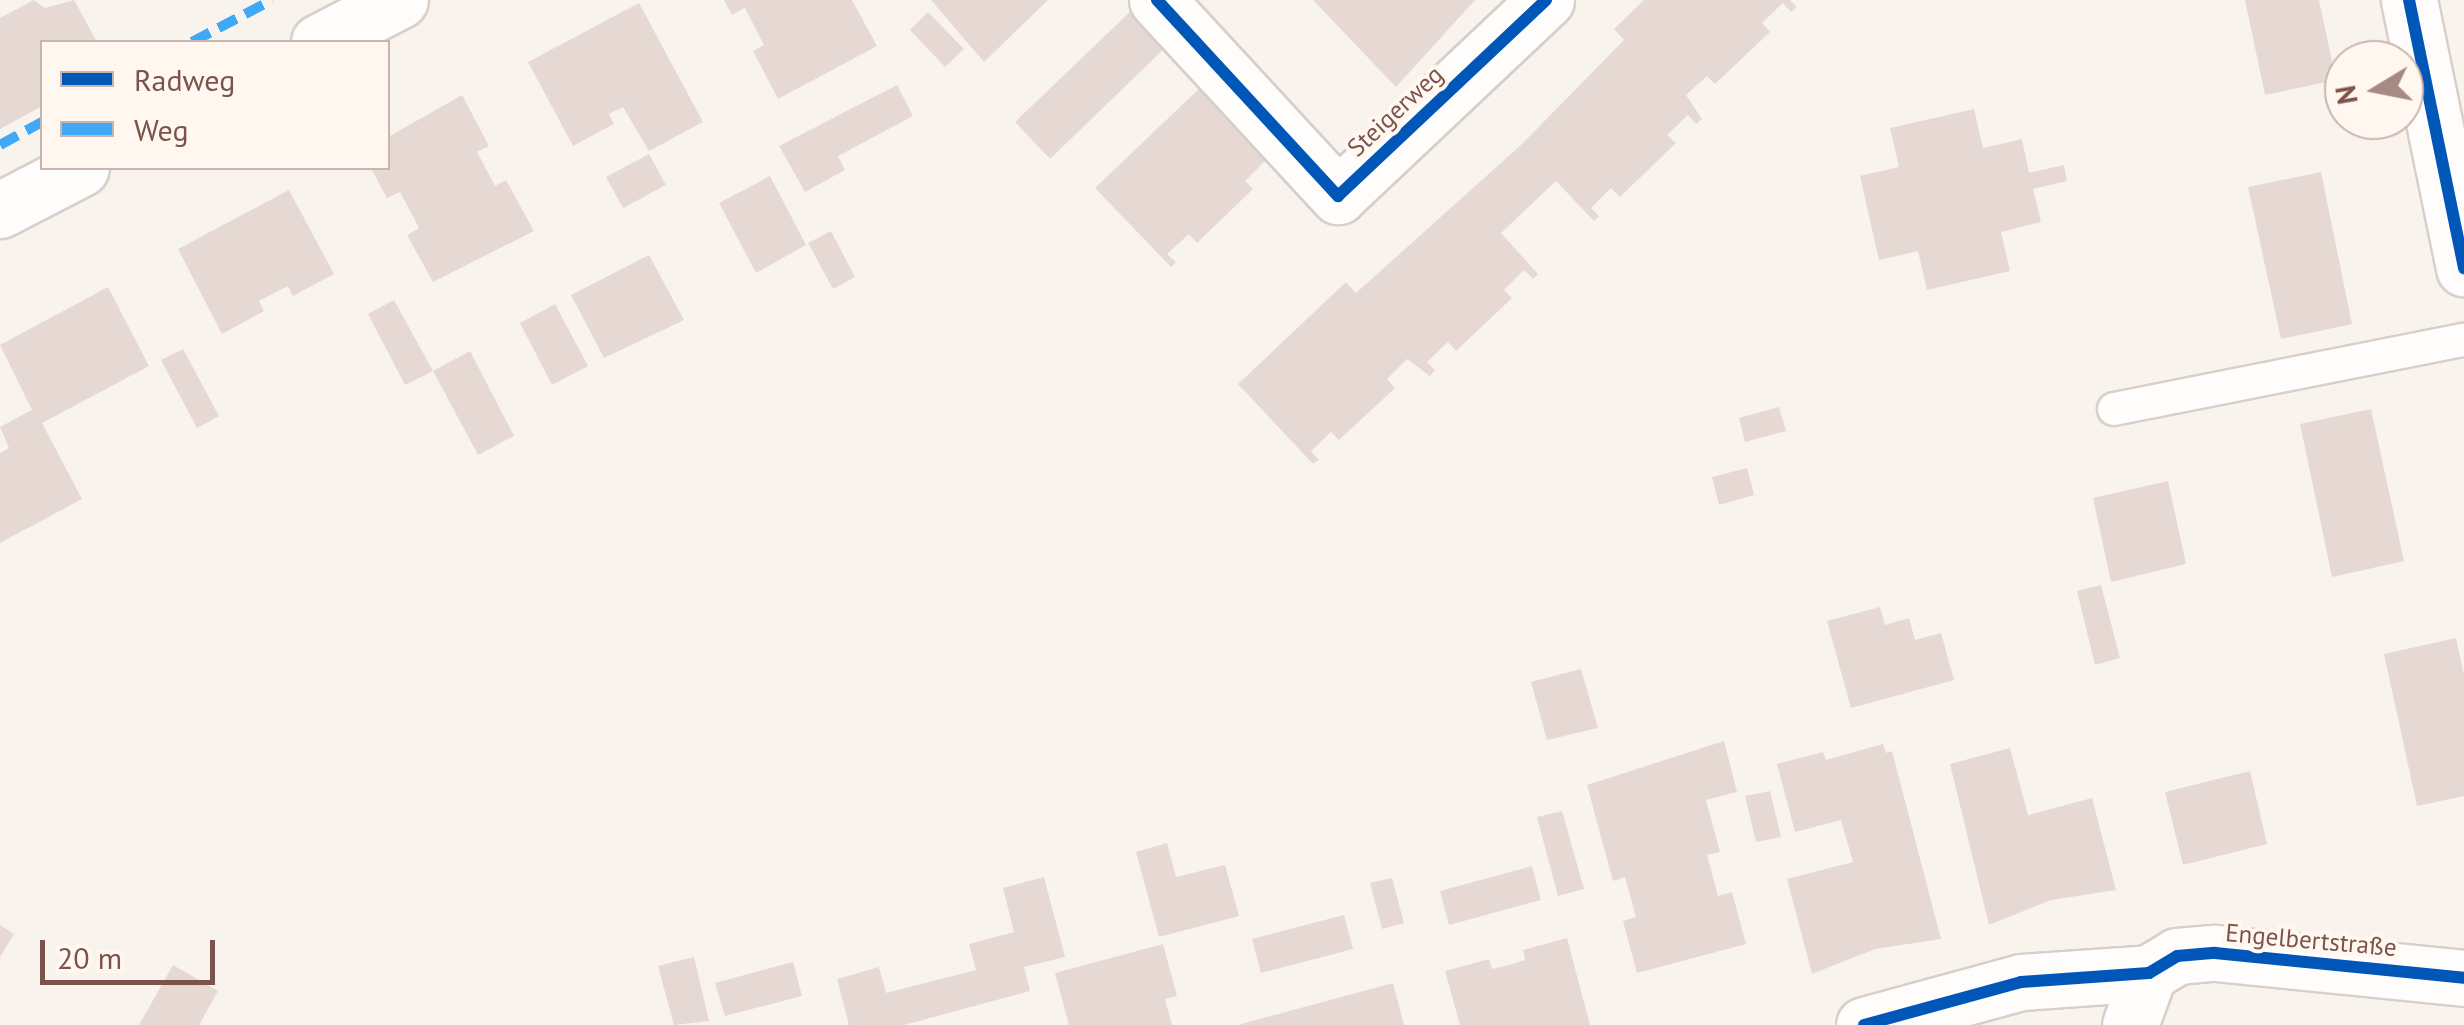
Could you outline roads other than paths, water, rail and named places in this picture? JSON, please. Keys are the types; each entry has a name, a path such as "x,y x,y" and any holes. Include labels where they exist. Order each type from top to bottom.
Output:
{"street":[{"path":"323,40 400,0"},
{"name":"Steigerweg","path":"1157,0 1338,196 1546,0"},
{"path":"2409,0 2464,268"},
{"path":"0,210 76,170"},
{"name":"Engelbertstraße","path":"1864,1025 2021,982 2149,973 2178,956 2216,953 2464,978"},
{"path":"2130,1025 2149,973"}],"lane":[{"path":"2114,409 2464,340"}]}
